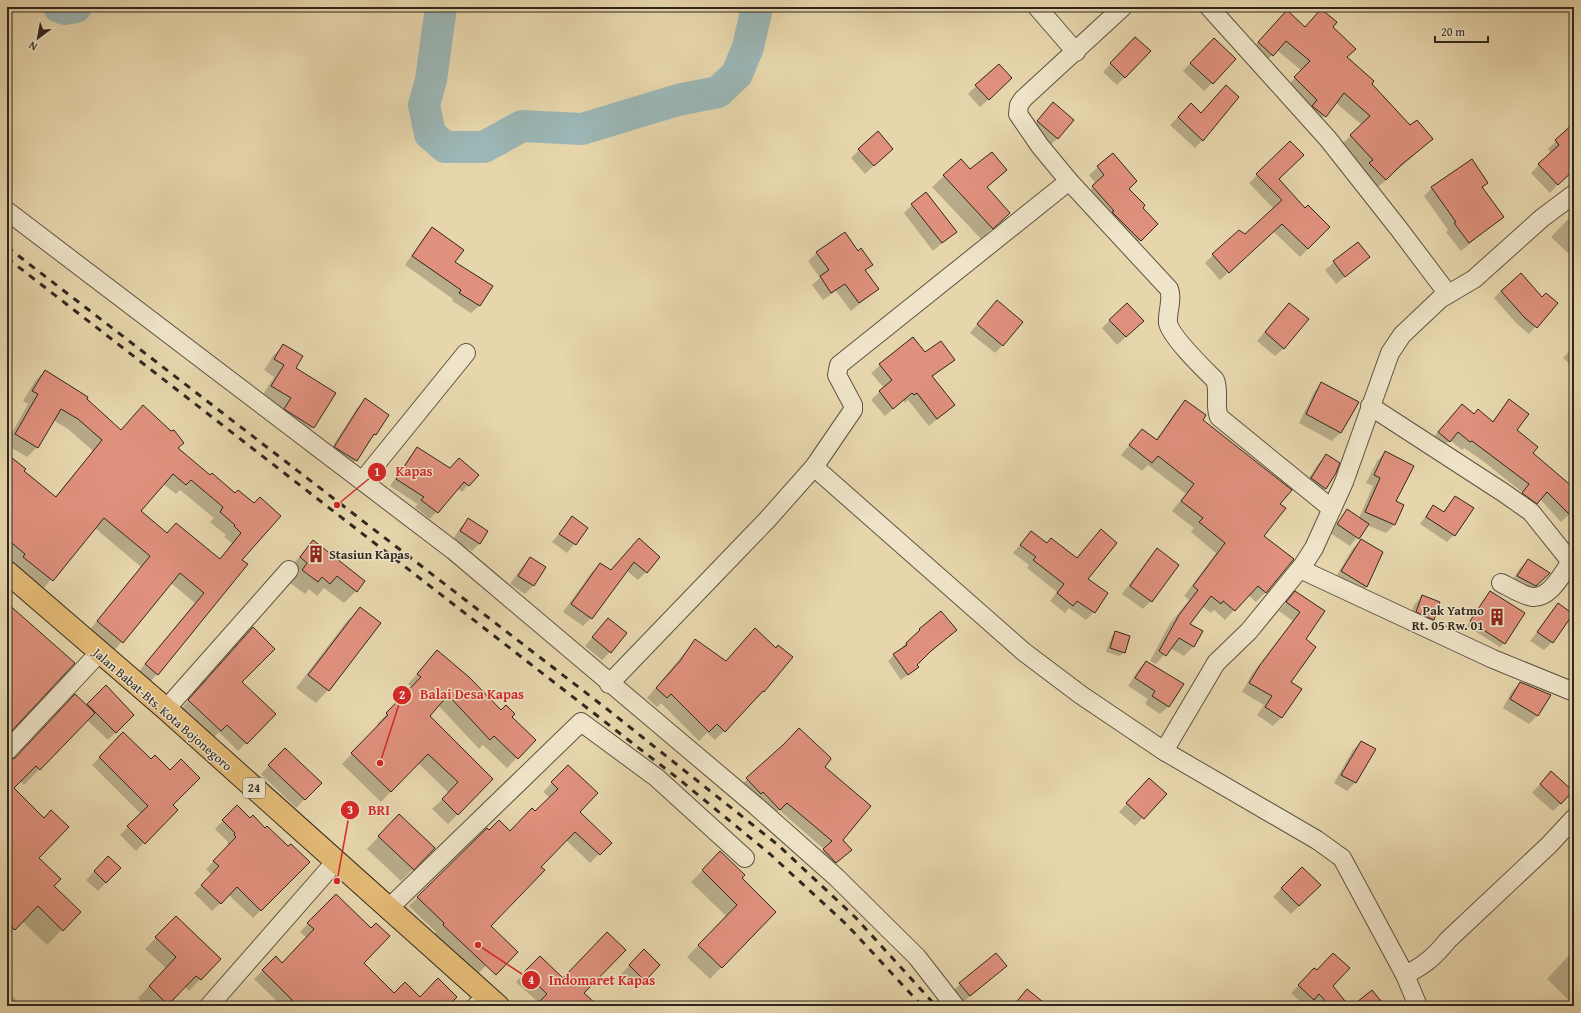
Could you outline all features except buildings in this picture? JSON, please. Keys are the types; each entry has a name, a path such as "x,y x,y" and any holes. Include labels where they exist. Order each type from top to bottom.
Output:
{"highway":[{"name":"Jalan Babat-Bts. Kota Bojonegoro","path":"7,572 99,653 166,709 389,908 487,1003"}],"street":[{"path":"1037,7 1076,52"},
{"path":"1123,7 1076,52 1023,98 1019,105 1018,114 1040,146 1070,181 1169,289 1170,296 1168,315 1170,328 1215,380 1217,385 1216,410 1219,417 1332,509"},
{"path":"1209,7 1328,139 1448,294"},
{"path":"609,684 767,520 829,448 851,414 853,405 837,375 838,365 1070,181"},
{"path":"1164,751 1216,663 1249,631 1300,569 1314,548 1344,482 1390,353 1419,317 1448,294 1474,279 1542,218 1574,194"},
{"path":"7,211 314,445 363,480 453,550 609,684 756,806 836,877 917,957 955,1006"},
{"path":"363,480 466,353"},
{"path":"1370,406 1531,512 1572,565 1544,595 1532,597 1501,583"},
{"path":"814,467 1024,652 1081,695 1164,751 1317,840 1342,858 1405,975 1418,1006"},
{"path":"1300,569 1493,659 1574,692"},
{"path":"166,709 289,570"},
{"path":"7,751 99,653"},
{"path":"389,908 580,722 657,778 745,858"},
{"path":"1405,975 1423,966 1437,954 1448,940 1549,845 1574,818"},
{"path":"209,1006 336,861"}],"waterway":[{"path":"59,7 65,9 76,7"},
{"path":"441,7 431,80 424,105 430,134 445,147 484,147 522,126 582,129 678,100 718,92 737,74 748,47 756,12 755,7"}],"railway":[{"path":"7,247 607,709 778,845 855,917 936,1006"},
{"path":"7,258 680,780 770,854 848,926 922,1006"}],"place":[{"name":"Kapas","path":"337,505"},
{"name":"Stasiun Kapas","path":"316,554"},
{"name":"Pak Yatmo Rt. 05 Rw. 01","path":"1497,617"},
{"name":"Balai Desa Kapas","path":"380,763"},
{"name":"BRI","path":"337,881"},
{"name":"Indomaret Kapas","path":"478,945"}]}
